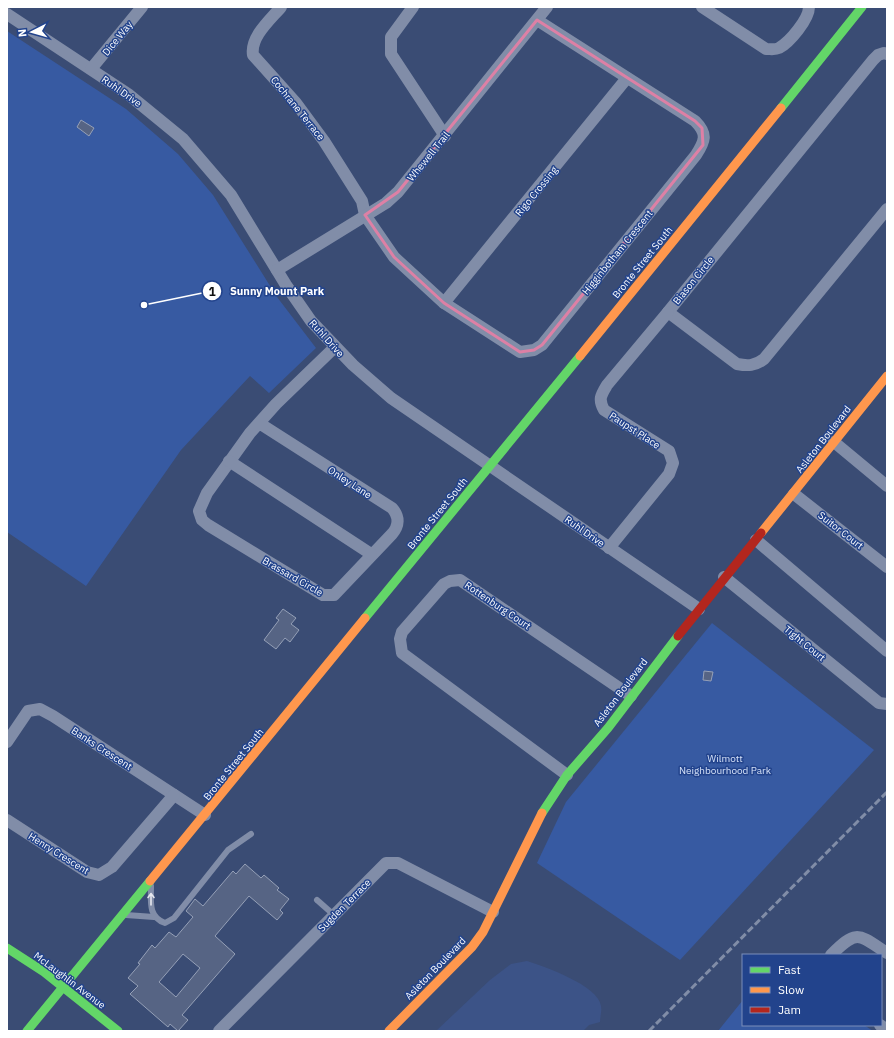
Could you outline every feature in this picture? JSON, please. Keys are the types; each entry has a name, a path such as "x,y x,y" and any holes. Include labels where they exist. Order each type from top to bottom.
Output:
{"main road":[{"name":"Bronte Street South","path":"27,1031 206,815 491,466 862,7"},
{"name":"Asleton Boulevard","path":"389,1031 472,947 493,912 542,813 567,775 608,728 631,696 724,577 794,494 887,376"},
{"name":"McLaughlin Avenue","path":"7,948 63,987 118,1031"}],"street":[{"name":"Dice Way","path":"91,69 142,7"},
{"name":"Cochrane Terrace","path":"281,7 255,40 252,47 253,55 296,103 324,141 362,201 365,215"},
{"path":"413,7 391,37 391,54 445,136"},
{"name":"Whewell Trail","path":"277,270 386,203 398,192 445,136 547,7"},
{"path":"702,7 766,48 774,50 785,43 806,21 809,7"},
{"name":"Ruhl Drive","path":"7,14 91,69 148,109 187,144 231,195 277,270 311,321 352,365 391,398 699,609"},
{"name":"Higginbotham Crescent","path":"365,215 394,257 444,303 520,352 534,350 542,345 696,155 703,145 704,136 702,128 695,121 537,20"},
{"name":"Biason Circle","path":"887,54 884,53 878,55 873,60 668,312 737,364 747,366 757,364 764,359 887,210"},
{"name":"Rigo Crossing","path":"444,303 627,78"},
{"name":"Paupst Place","path":"610,548 669,474 673,462 669,452 604,410 600,397 607,385 668,312"},
{"name":"Brassard Circle","path":"335,347 276,404 259,423 202,502 199,511 202,520 208,525 323,595 334,595 371,554"},
{"name":"Onley Lane","path":"259,423 392,508 396,513 396,529 371,554"},
{"path":"834,442 887,486"},
{"path":"230,462 371,554"},
{"name":"Suitor Court","path":"794,494 887,567"},
{"path":"756,540 887,651"},
{"name":"Tight Court","path":"724,577 879,703 887,704"},
{"name":"Rottenburg Court","path":"567,775 402,653 400,639 402,632 444,584 450,581 460,580 631,696"},
{"name":"Banks Crescent","path":"7,742 28,711 40,709 206,815"},
{"name":"Henry Crescent","path":"7,820 87,872 99,875 112,867 174,794"},
{"name":"Sugden Terrace","path":"219,1031 386,863 393,862 493,912"},
{"path":"832,954 846,940 857,936 864,938 887,953"}],"lane":[{"path":"123,915 154,917 165,923 174,918 228,850 251,834"},
{"path":"151,881 151,909 154,917"},
{"path":"317,900 334,915"}],"highlighted area":[{"path":"537,20 695,121 702,128 703,145 542,345 534,350 520,352 444,303 394,257 365,215 398,192"}],"green space":[{"path":"7,31 126,109 178,154 213,195 277,297 316,348 269,393 250,376 181,450 86,586 7,532"},
{"name":"Wilmott Neighbourhood Park","path":"712,623 874,750 680,960 537,863 566,802"},
{"path":"742,1001 742,1026 866,1026 873,1031 718,1031"}],"shaded area":[{"path":"527,961 558,972 591,991 598,998 601,1006 600,1022 589,1025 583,1031 436,1031 490,980 511,964"}],"building":[{"path":"81,120 94,128 89,136 77,127"},
{"path":"283,609 296,618 291,624 299,630 290,642 285,638 276,649 264,640 279,620 276,618"},
{"path":"704,671 713,672 711,681 703,680"},
{"path":"245,864 261,878 264,875 279,888 277,890 289,899 280,910 283,913 277,920 249,896 215,936 235,954 182,1015 188,1020 178,1031 170,1024 168,1027 130,994 138,986 128,978 140,964 138,963 152,945 155,948 169,932 176,937 193,917 186,911 195,899 203,906 233,871 236,874","holes":["183,954 200,968 176,997 159,982"]}],"railway":[{"path":"649,1031 887,792"}],"traffic: fast":[{"path":"781,108 862,7"},
{"path":"365,618 580,356"},
{"path":"542,813 567,775 608,728 678,636"},
{"path":"27,1031 150,881"},
{"path":"7,948 44,972 118,1031"}],"traffic: slow":[{"path":"580,356 781,108"},
{"path":"761,533 887,376"},
{"path":"150,881 365,618"},
{"path":"389,1031 472,947 483,932 542,813"}],"traffic: jam":[{"path":"678,636 761,533"}],"place":[{"name":"Sunny Mount Park","path":"144,305"}]}
